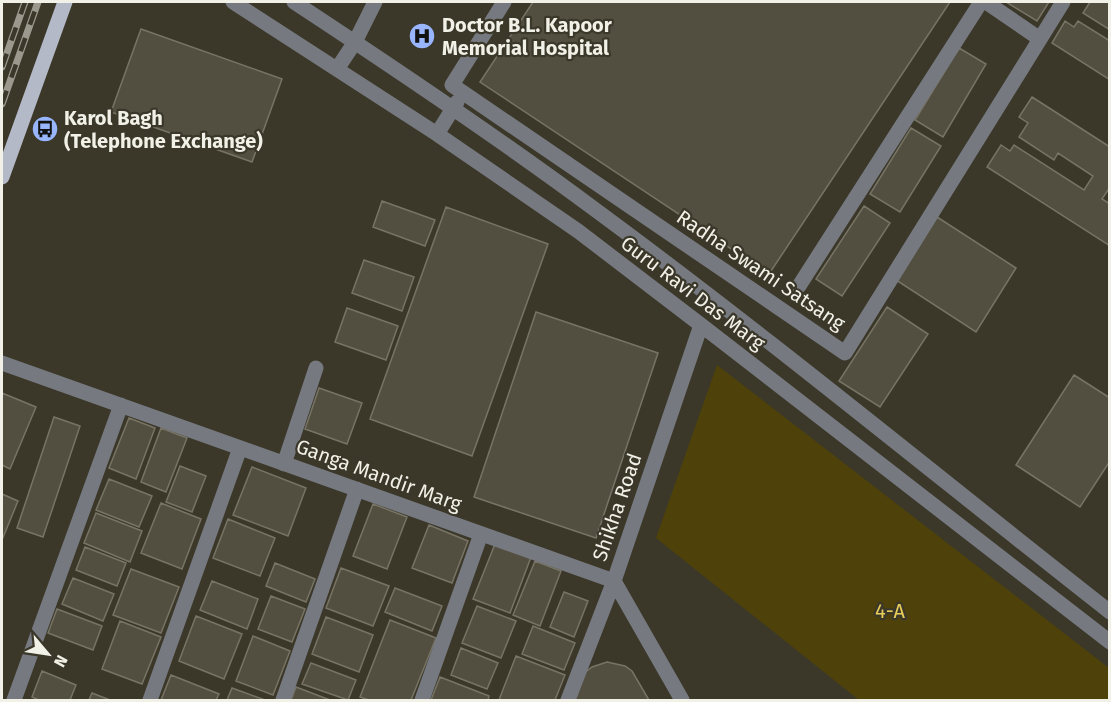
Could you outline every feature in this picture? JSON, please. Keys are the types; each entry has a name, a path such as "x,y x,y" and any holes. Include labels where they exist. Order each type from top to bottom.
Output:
{"main road":[{"path":"2,177 65,2"}],"street":[{"name":"Guru Ravi Das Marg","path":"233,2 437,134 578,231 1110,642"},
{"name":"Guru Ravi Das Marg","path":"294,2 453,109 596,211 681,275 1110,612"},
{"path":"337,69 355,42 375,2"},
{"path":"437,134 463,92 452,85 504,2"},
{"path":"799,286 984,2 1040,39"},
{"name":"Radha Swami Satsang","path":"463,92 845,353 1063,2"},
{"name":"Shikha Road","path":"568,700 614,581 702,325"},
{"name":"Ganga Mandir Marg","path":"2,363 614,581"},
{"path":"284,464 316,368"},
{"path":"14,700 121,405"},
{"path":"150,700 240,448"},
{"path":"283,700 357,489"},
{"path":"422,700 481,534"},
{"path":"614,581 681,700"}],"green space":[{"name":"4-A","path":"717,365 1109,668 1109,700 859,700 656,538"}],"building":[{"path":"533,2 950,2 769,274 480,82"},
{"path":"1006,2 1049,2 1037,21"},
{"path":"1090,2 1110,2 1110,30 1083,13"},
{"path":"1065,21 1074,27 1078,21 1110,41 1110,80 1052,43"},
{"path":"141,29 282,79 252,162 111,112"},
{"path":"959,48 986,64 943,137 915,120"},
{"path":"1032,97 1110,147 1110,187 1102,199 1110,204 1110,246 987,167 1001,145 1010,151 1014,145 1084,190 1093,176 1058,153 1054,160 1019,137 1028,123 1019,117"},
{"path":"911,128 941,146 900,212 870,194"},
{"path":"382,201 435,220 425,246 373,227"},
{"path":"864,206 890,223 842,296 816,279"},
{"path":"446,207 548,244 472,456 370,419"},
{"path":"937,217 1016,268 976,332 896,280"},
{"path":"364,260 414,277 402,311 352,293"},
{"path":"887,307 928,334 880,407 839,381"},
{"path":"347,308 398,326 386,360 335,342"},
{"path":"536,312 658,353 596,538 474,497"},
{"path":"1074,375 1110,398 1110,461 1080,507 1016,465"},
{"path":"319,388 362,403 347,444 305,429"},
{"path":"2,393 36,407 10,469 2,465"},
{"path":"54,417 80,426 43,537 17,528"},
{"path":"129,418 155,428 136,479 109,468"},
{"path":"161,428 187,438 166,492 141,482"},
{"path":"180,466 206,476 192,512 166,502"},
{"path":"252,467 306,488 288,536 233,515"},
{"path":"109,479 152,496 139,527 96,510"},
{"path":"2,494 18,501 2,540"},
{"path":"161,503 201,519 182,569 141,553"},
{"path":"373,504 407,517 387,569 353,556"},
{"path":"96,513 142,531 130,562 84,543"},
{"path":"228,519 275,538 260,576 213,558"},
{"path":"429,525 468,541 452,583 412,568"},
{"path":"495,544 531,557 510,613 473,599"},
{"path":"85,547 126,563 117,586 76,570"},
{"path":"535,561 561,571 540,626 513,615"},
{"path":"275,563 315,579 306,602 266,586"},
{"path":"341,568 389,586 373,626 326,608"},
{"path":"131,569 179,587 161,633 113,615"},
{"path":"73,578 114,594 103,621 62,604"},
{"path":"212,581 258,599 247,629 200,610"},
{"path":"395,588 442,606 432,631 385,612"},
{"path":"564,592 588,601 574,637 550,627"},
{"path":"271,596 305,609 292,642 258,629"},
{"path":"477,606 516,621 501,658 462,643"},
{"path":"57,609 102,626 93,650 48,633"},
{"path":"196,616 242,634 224,679 179,661"},
{"path":"326,617 373,635 359,672 312,654"},
{"path":"390,620 436,638 411,700 369,700 360,697"},
{"path":"120,621 161,637 142,684 102,669"},
{"path":"533,626 575,643 564,670 522,654"},
{"path":"253,636 290,651 273,695 236,681"},
{"path":"461,648 498,663 487,689 451,675"},
{"path":"516,656 565,675 555,700 499,700"},
{"path":"607,662 625,666 632,671 649,700 573,700 583,674 592,667"},
{"path":"311,663 356,680 348,700 302,684"},
{"path":"42,671 76,685 70,700 39,700 32,697"},
{"path":"171,675 219,694 216,700 161,700"},
{"path":"440,677 489,696 488,700 431,700"},
{"path":"296,687 330,700 291,700"},
{"path":"232,688 265,700 227,700"},
{"path":"92,693 110,700 89,700"}],"railway":[{"path":"2,67 25,2"},
{"path":"2,104 38,2"}],"place":[{"name":"Doctor B.L. Kapoor Memorial Hospital","path":"422,36"},
{"name":"Karol Bagh (Telephone Exchange)","path":"45,129"}]}
